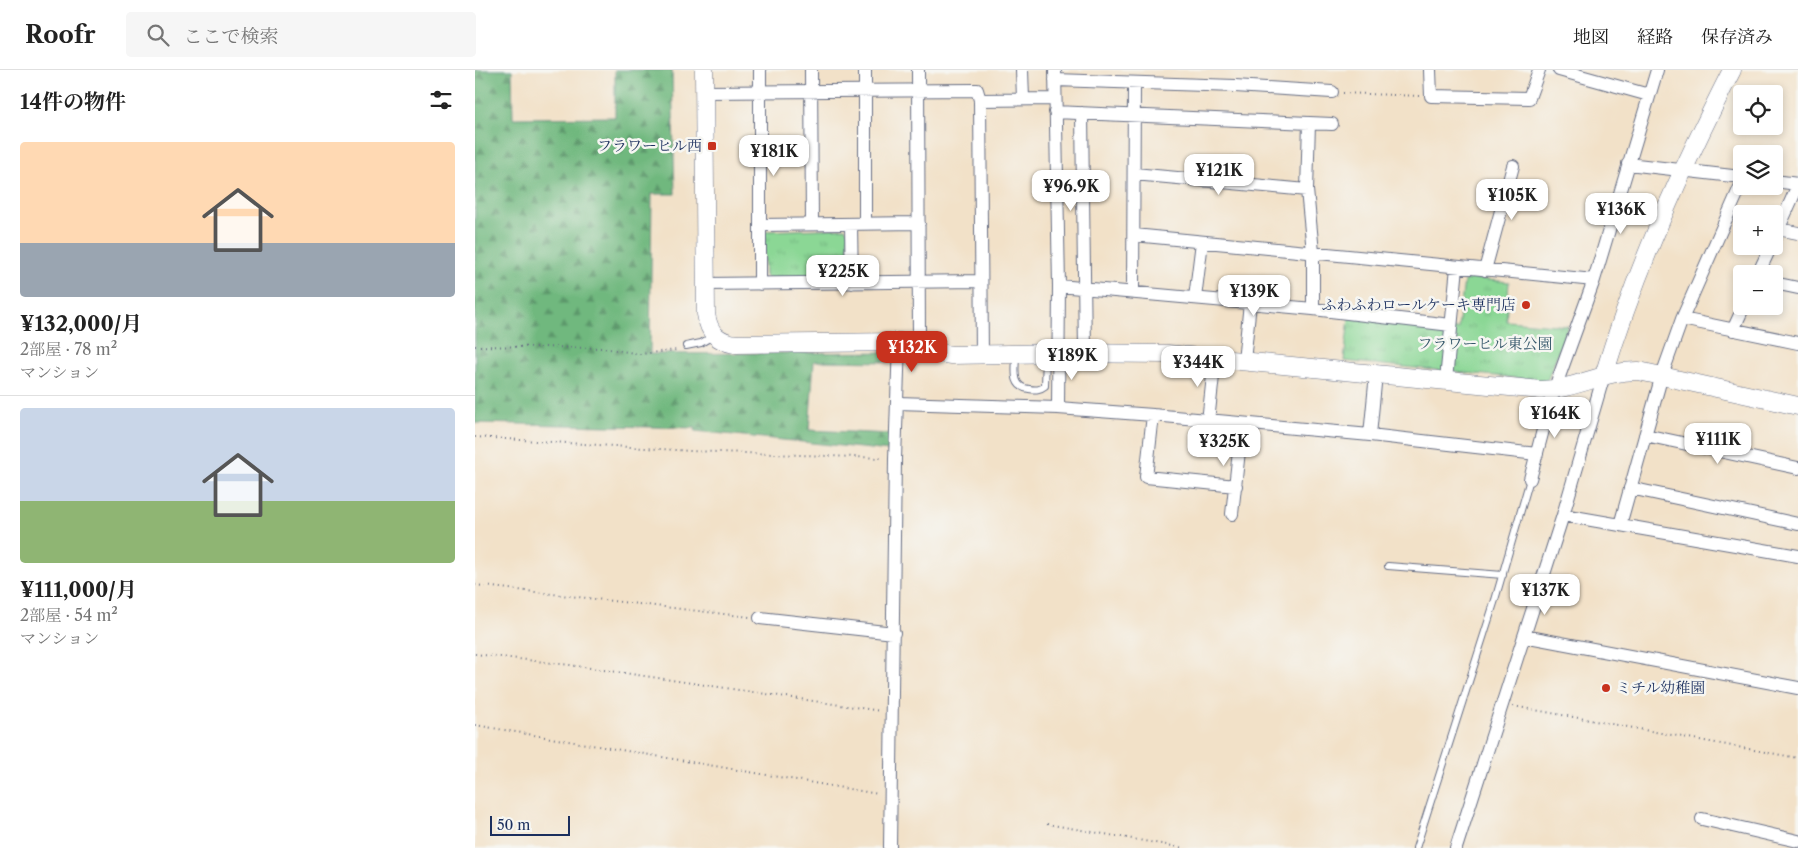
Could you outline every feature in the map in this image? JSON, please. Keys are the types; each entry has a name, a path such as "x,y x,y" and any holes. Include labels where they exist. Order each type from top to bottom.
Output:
{"street":[{"path":"704,70 706,314 707,324 714,335 722,341 735,344 899,342 919,346 939,354 1150,353 1541,390 1555,389 1604,375 1639,371 1798,406"},
{"path":"760,70 761,284"},
{"path":"811,70 812,223"},
{"path":"865,70 865,224"},
{"path":"918,70 919,346"},
{"path":"1022,70 1023,99"},
{"path":"1430,70 1431,96 1529,98 1539,70"},
{"path":"1559,70 1649,95"},
{"path":"1530,479 1552,396 1594,280 1657,70"},
{"path":"1455,848 1563,515 1626,307 1682,170 1732,70"},
{"path":"1058,408 1052,353 1059,286 1055,75 1135,84 1235,86 1332,92"},
{"path":"1133,292 1133,115 1135,84"},
{"path":"704,92 977,90 980,100 982,355"},
{"path":"980,100 1055,99"},
{"path":"1055,112 1332,124"},
{"path":"1082,112 1085,353"},
{"path":"1309,123 1307,190 1313,252 1313,309"},
{"path":"1628,164 1733,176"},
{"path":"1485,270 1513,166"},
{"path":"1134,174 1307,190"},
{"path":"1783,182 1798,184 1783,218"},
{"path":"1620,525 1662,376 1682,319 1737,195"},
{"path":"761,225 919,223"},
{"path":"851,224 852,283"},
{"path":"1783,234 1798,233"},
{"path":"1134,235 1594,280"},
{"path":"1195,298 1202,242"},
{"path":"1446,380 1457,267"},
{"path":"706,284 981,281"},
{"path":"1783,285 1798,288"},
{"path":"1059,286 1313,309 1451,325"},
{"path":"1244,361 1251,303"},
{"path":"1733,330 1739,315"},
{"path":"1682,319 1798,343"},
{"path":"890,848 895,459 899,342"},
{"path":"1208,421 1215,358"},
{"path":"1370,435 1375,374"},
{"path":"898,403 1058,408 1153,415 1370,435 1537,454"},
{"path":"1153,415 1146,477 1236,486"},
{"path":"1232,514 1242,424"},
{"path":"1645,435 1798,468"},
{"path":"1630,488 1798,524"},
{"path":"1563,515 1798,556"},
{"path":"760,618 894,633"},
{"path":"1524,636 1798,688"},
{"path":"1702,819 1798,841"}],"lane":[{"path":"686,346 701,343 714,335"},
{"path":"1016,354 1016,380 1022,388 1039,390 1045,386 1052,353"},
{"path":"1416,848 1503,575 1530,479"},
{"path":"1388,566 1503,575"}],"path":[{"path":"1332,92 1431,96"},
{"path":"475,346 603,348 640,354 675,351 686,346"},
{"path":"475,437 691,451 895,459"},
{"path":"475,585 760,618"},
{"path":"475,654 571,665 892,713"},
{"path":"1503,704 1798,758"},
{"path":"475,725 891,796"},
{"path":"1047,824 1184,848"}],"green space":[{"path":"475,70 512,70 513,118 615,117 615,70 672,70 675,194 652,194 650,354 895,352 893,362 814,361 809,430 891,434 890,451 695,431 696,428 475,423"},
{"path":"845,228 848,232 848,275 844,279 769,279 765,276 764,234 767,231"},
{"name":"フラワーヒル東公園","path":"1468,278 1509,282 1506,321 1568,326 1547,381 1344,361 1349,318 1458,329 1464,281"}],"place":[{"name":"フラワーヒル西","path":"712,146"},
{"name":"ふわふわロールケーキ専門店","path":"1526,305"},
{"name":"ミチル幼稚園","path":"1606,688"}]}
